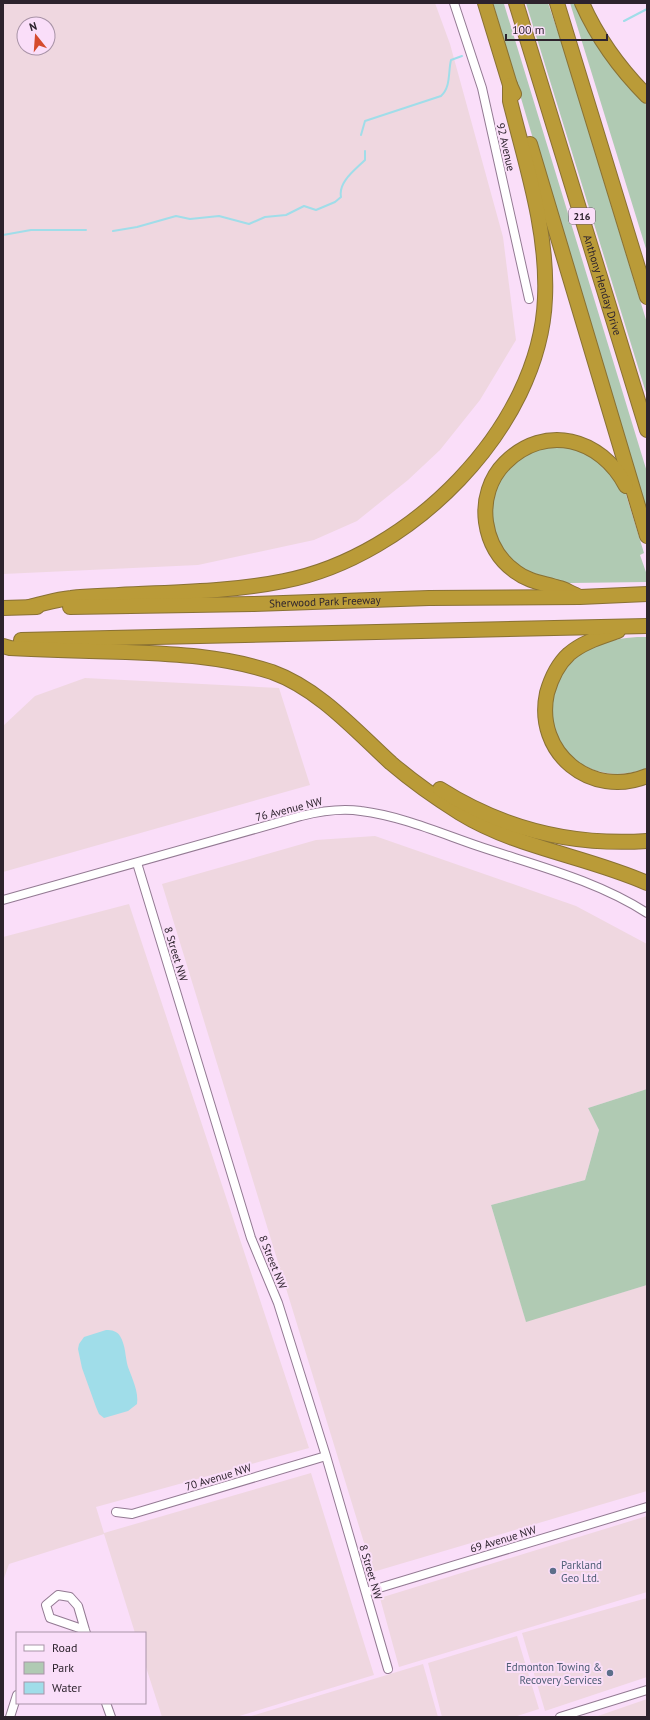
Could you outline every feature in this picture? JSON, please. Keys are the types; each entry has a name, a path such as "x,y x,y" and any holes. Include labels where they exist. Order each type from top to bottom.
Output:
{"highway":[{"path":"485,3 510,85 518,105 647,536"},
{"name":"Anthony Henday Drive","path":"516,3 647,430"},
{"path":"557,3 647,297"},
{"path":"582,3 609,52 621,69 647,96"},
{"path":"29,607 70,598 245,588 287,581 324,570 372,548 410,524 451,489 474,464 509,414 521,391 530,367 543,320 545,299 544,252 534,196 510,101 510,85"},
{"path":"580,597 560,588 527,579 517,573 500,558 490,540 485,515 489,490 494,477 510,458 520,450 533,444 549,440 577,442 604,456 621,475 638,507"},
{"name":"Sherwood Park Freeway","path":"3,608 246,605 429,598 580,597 647,594"},
{"path":"632,626 592,640 580,646 568,655 553,676 546,699 545,714 549,733 558,751 566,761 578,771 600,781 613,782 632,781 647,776"},
{"path":"3,640 647,626"},
{"path":"3,646 10,648 181,654 210,657 241,663 272,672 294,682 312,693 349,723 425,779 486,814 540,832 581,840 610,842 647,841"},
{"path":"349,723 409,778 448,805 480,824 527,844 598,865 647,883"}],"street":[{"name":"92 Avenue","path":"454,3 482,88 529,299"},
{"name":"76 Avenue NW","path":"3,900 318,812 333,810 359,811 386,815 585,882 618,896 646,912"},
{"name":"8 Street NW","path":"137,863 251,1238 278,1303 326,1456 388,1669"},
{"name":"70 Avenue NW","path":"116,1512 132,1514 326,1456"},
{"name":"69 Avenue NW","path":"366,1592 647,1507"},
{"path":"58,1595 70,1597 78,1606 85,1631 50,1618 46,1605 58,1595"},
{"path":"560,1717 647,1690"},
{"path":"10,1717 16,1697"},
{"path":"106,1704 111,1717"}],"shaded area":[{"path":"3,3 435,3 450,44 503,237 516,340 480,400 440,450 408,480 357,521 314,540 198,565 3,574"},
{"path":"85,678 279,688 310,785 3,872 3,726 35,696"},
{"path":"375,836 576,906 647,944 647,1089 588,1108 599,1130 585,1180 491,1205 526,1321 647,1285 647,1491 373,1572 162,884 316,840"},
{"path":"129,904 309,1448 96,1507 104,1533 311,1473 374,1675 236,1717 162,1717 146,1667 146,1632 135,1632 104,1534 9,1564 3,1581 3,937"},
{"path":"647,1516 647,1592 399,1667 380,1598"},
{"path":"647,1598 647,1677 545,1711 522,1633"},
{"path":"517,1636 539,1709 514,1717 442,1717 428,1663"},
{"path":"423,1664 438,1717 248,1717"},
{"path":"647,1699 647,1717 595,1717"}],"green space":[{"path":"493,3 504,3 647,472 647,515 584,312"},
{"path":"526,3 548,3 561,41 647,323 647,396"},
{"path":"570,3 576,3 615,70 635,94 647,105 647,252"},
{"path":"563,444 597,457 625,491 644,553 640,555 647,575 647,582 570,583 551,581 527,573 511,562 494,537 490,515 498,479 528,451"},
{"path":"647,637 647,768 625,774 604,773 585,766 570,755 559,740 552,722 551,701 557,679 573,661 591,648 613,640"},
{"path":"647,1089 647,1285 526,1322 491,1205 585,1180 599,1130 588,1108"}],"water":[{"path":"106,1330 116,1332 122,1340 128,1367 136,1390 137,1404 128,1411 104,1418 99,1414 96,1407 82,1368 78,1349 79,1344 84,1337"}],"waterway":[{"path":"624,21 647,9"},
{"path":"361,135 365,121 441,96 448,84 451,60 462,56"},
{"path":"113,231 137,227 176,216 190,219 219,216 249,224 265,217 286,215 304,206 316,210 335,202 341,197 342,186 352,172 365,160 365,151"},
{"path":"3,235 31,230 86,230"}],"place":[{"name":"Parkland Geo Ltd.","path":"553,1571"},
{"name":"Edmonton Towing & Recovery Services","path":"610,1673"}]}
